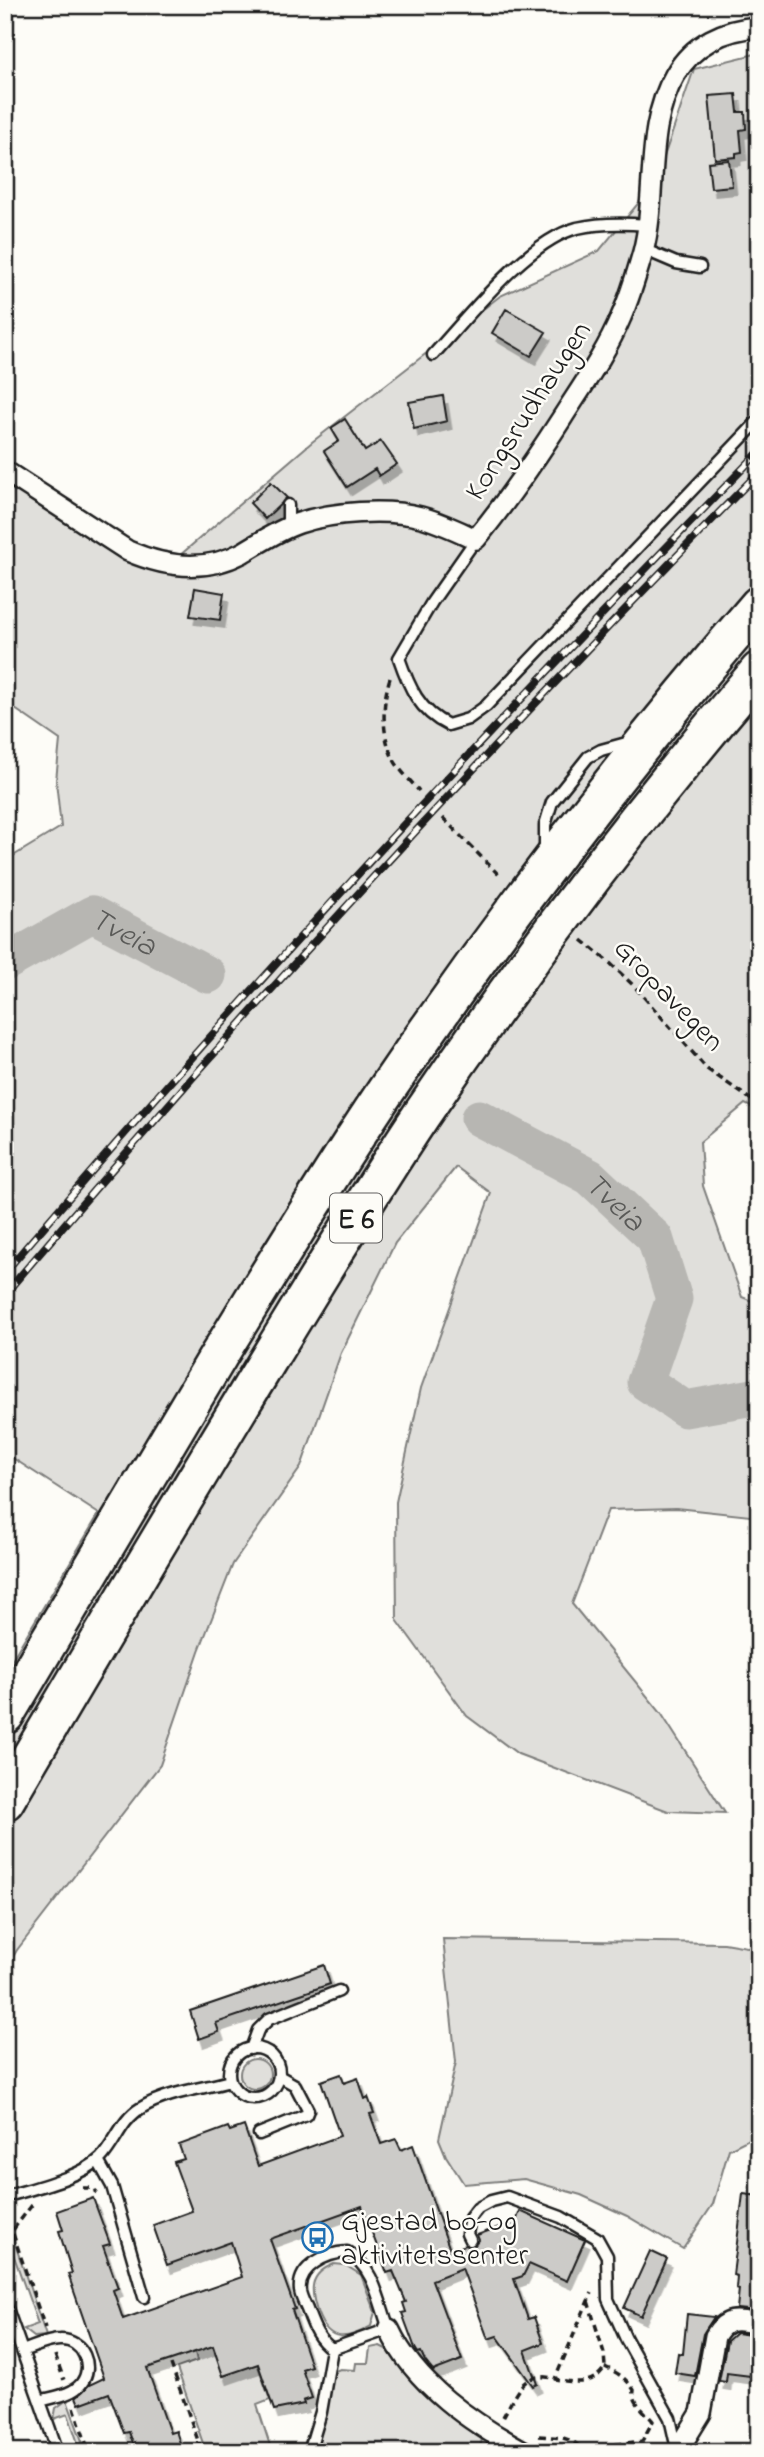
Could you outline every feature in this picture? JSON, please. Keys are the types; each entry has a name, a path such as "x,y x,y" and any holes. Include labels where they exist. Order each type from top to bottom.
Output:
{"highway":[{"name":"E 6","path":"5,1715 112,1531 288,1242 383,1095 476,961 545,870 648,737 759,605"},
{"name":"E 6","path":"5,1801 158,1540 419,1119 512,986 604,864 759,671"}],"street":[{"name":"Kongsrudhaugen","path":"5,471 128,551 143,558 180,567 239,555 288,527 318,519 376,513 419,516 476,539 537,458 600,358 622,317 643,249 659,122 674,76 685,60 705,43 732,31 759,27"},
{"path":"677,2450 701,2413 715,2336 721,2326 728,2321 759,2324"},
{"path":"389,2329 405,2357 431,2387 500,2433 529,2443"}],"lane":[{"path":"433,355 505,277 528,256 558,237 580,228 622,224 647,225"},
{"path":"643,249 676,263 700,267"},
{"path":"476,539 432,601 399,658 406,680 427,713 448,725 468,719 486,706 759,420"},
{"path":"288,505 288,527"},
{"path":"251,2049 258,2029 269,2019 339,1991"},
{"path":"259,2134 306,2115 308,2110 295,2085 279,2076 274,2059 259,2049 243,2051 231,2064 230,2081 241,2095 256,2098 271,2091 279,2076"},
{"path":"5,2197 75,2173 98,2161 127,2119 141,2108 161,2099 230,2081"},
{"path":"98,2161 112,2186 144,2297"},
{"path":"470,2240 467,2234 470,2218 478,2208 491,2200 507,2197 562,2217 597,2238 607,2256 608,2299 626,2339 670,2418 677,2450"},
{"path":"346,2252 358,2258 367,2269 389,2329 332,2349 322,2342 315,2332 300,2290 302,2277 318,2259 332,2253 346,2252"},
{"path":"5,2303 58,2452"},
{"path":"22,2351 50,2342 67,2341 82,2350 86,2358 86,2375 82,2383 68,2392 40,2402"},
{"path":"312,2451 332,2349"}],"path":[{"path":"399,658 386,694 383,720 394,760 419,791"},
{"path":"443,818 499,875"},
{"name":"Gropavegen","path":"582,940 635,987 707,1069 759,1105"},
{"path":"83,2188 95,2190 104,2211 118,2207"},
{"path":"43,2201 30,2206 12,2231 89,2452"},
{"path":"555,2379 588,2301 607,2271"},
{"path":"500,2433 524,2381 541,2375 583,2383 594,2379 605,2367 604,2353 588,2301"},
{"path":"171,2364 202,2452"},
{"path":"593,2452 603,2446 642,2441 653,2421 640,2407 629,2382 620,2373 605,2367"},
{"path":"494,2412 500,2433"},
{"path":"529,2443 543,2438 563,2438 588,2452"}],"shaded area":[{"path":"759,53 759,1111 745,1104 700,1142 703,1186 742,1297 759,1304 759,1517 676,1508 608,1510 572,1604 661,1713 725,1813 668,1811 518,1754 467,1716 397,1620 396,1502 421,1388 491,1193 456,1167 395,1243 341,1353 301,1467 233,1564 199,1651 160,1765 17,1950 5,1970 5,1671 99,1514 5,1453 5,861 61,827 56,781 60,740 5,702 5,486 172,562 312,442 500,296 599,251 655,183 694,69"},
{"path":"443,1939 724,1943 759,1949 759,2134 729,2149 713,2204 683,2249 627,2216 581,2195 524,2179 464,2184 446,2156 439,2139 456,2062"},
{"path":"255,2059 266,2063 270,2074 266,2085 255,2089 244,2085 240,2074 244,2063"},
{"path":"10,2229 46,2336 34,2337 24,2329 38,2324 5,2231"},
{"path":"334,2264 345,2265 361,2275 375,2312 371,2326 347,2336 333,2334 328,2330 322,2323 313,2298 315,2278"},
{"path":"245,2329 270,2400 257,2405 272,2452 206,2452 177,2368 197,2361 195,2352","holes":["230,2348 239,2370 224,2376 215,2353"]},
{"path":"380,2346 390,2351 407,2373 482,2437 477,2449 473,2452 330,2452 318,2443 335,2371 355,2370 356,2363 368,2363 370,2348"},
{"path":"67,2400 86,2452 81,2452 68,2414 54,2419 56,2408"}],"building":[{"path":"736,94 738,112 745,112 746,129 740,130 742,152 736,153 736,157 715,159 709,96"},
{"path":"729,160 732,186 711,188 708,162"},
{"path":"506,309 546,332 531,356 492,333"},
{"path":"443,396 447,421 414,429 409,402"},
{"path":"345,419 365,451 381,441 397,464 379,476 375,469 347,487 324,451 339,441 331,428"},
{"path":"271,482 287,498 265,519 250,503"},
{"path":"195,588 224,593 220,620 190,616"},
{"path":"324,1965 330,1984 216,2023 219,2032 199,2039 190,2011"},
{"path":"341,2074 344,2083 358,2078 365,2099 368,2097 374,2113 370,2114 381,2144 396,2139 401,2150 413,2145 450,2250 465,2245 474,2246 479,2240 477,2235 516,2221 520,2211 585,2240 567,2281 529,2264 523,2276 514,2279 528,2319 534,2317 543,2343 525,2350 537,2384 533,2386 497,2336 488,2339 462,2268 432,2280 462,2360 433,2371 421,2352 418,2353 415,2348 402,2313 406,2312 403,2303 406,2302 393,2271 387,2273 362,2206 270,2239 295,2309 292,2310 311,2366 302,2369 312,2398 303,2401 304,2404 274,2410 258,2364 223,2376 213,2346 147,2368 170,2433 176,2431 183,2452 143,2452 141,2447 135,2449 129,2432 124,2433 109,2393 79,2404 76,2397 89,2385 104,2378 68,2274 72,2273 59,2231 63,2230 57,2211 93,2198 110,2244 103,2246 118,2288 113,2290 123,2319 242,2277 231,2242 167,2265 153,2225 192,2211 174,2162 184,2159 179,2145 228,2127 230,2131 244,2126 258,2166 340,2136 321,2081"},
{"path":"743,2194 759,2196 759,2311 737,2309 739,2289 736,2288 737,2276 733,2275"},
{"path":"650,2251 667,2259 641,2316 624,2308"},
{"path":"687,2314 714,2317 703,2334 695,2376 675,2373 678,2353 683,2354"},
{"path":"736,2333 759,2336 759,2377 727,2373 726,2382 719,2381 727,2341"}],"waterway":[{"name":"Tveia","path":"5,963 92,914 208,975"},
{"name":"Tveia","path":"479,1118 590,1177 655,1238 674,1299 645,1382 685,1409 759,1396"}],"railway":[{"path":"5,1272 281,958 565,653 759,452"},
{"path":"5,1294 188,1083 374,876 565,672 759,472"}],"place":[{"name":"Gjestad bo-og aktivitetssenter","path":"318,2237"}]}
